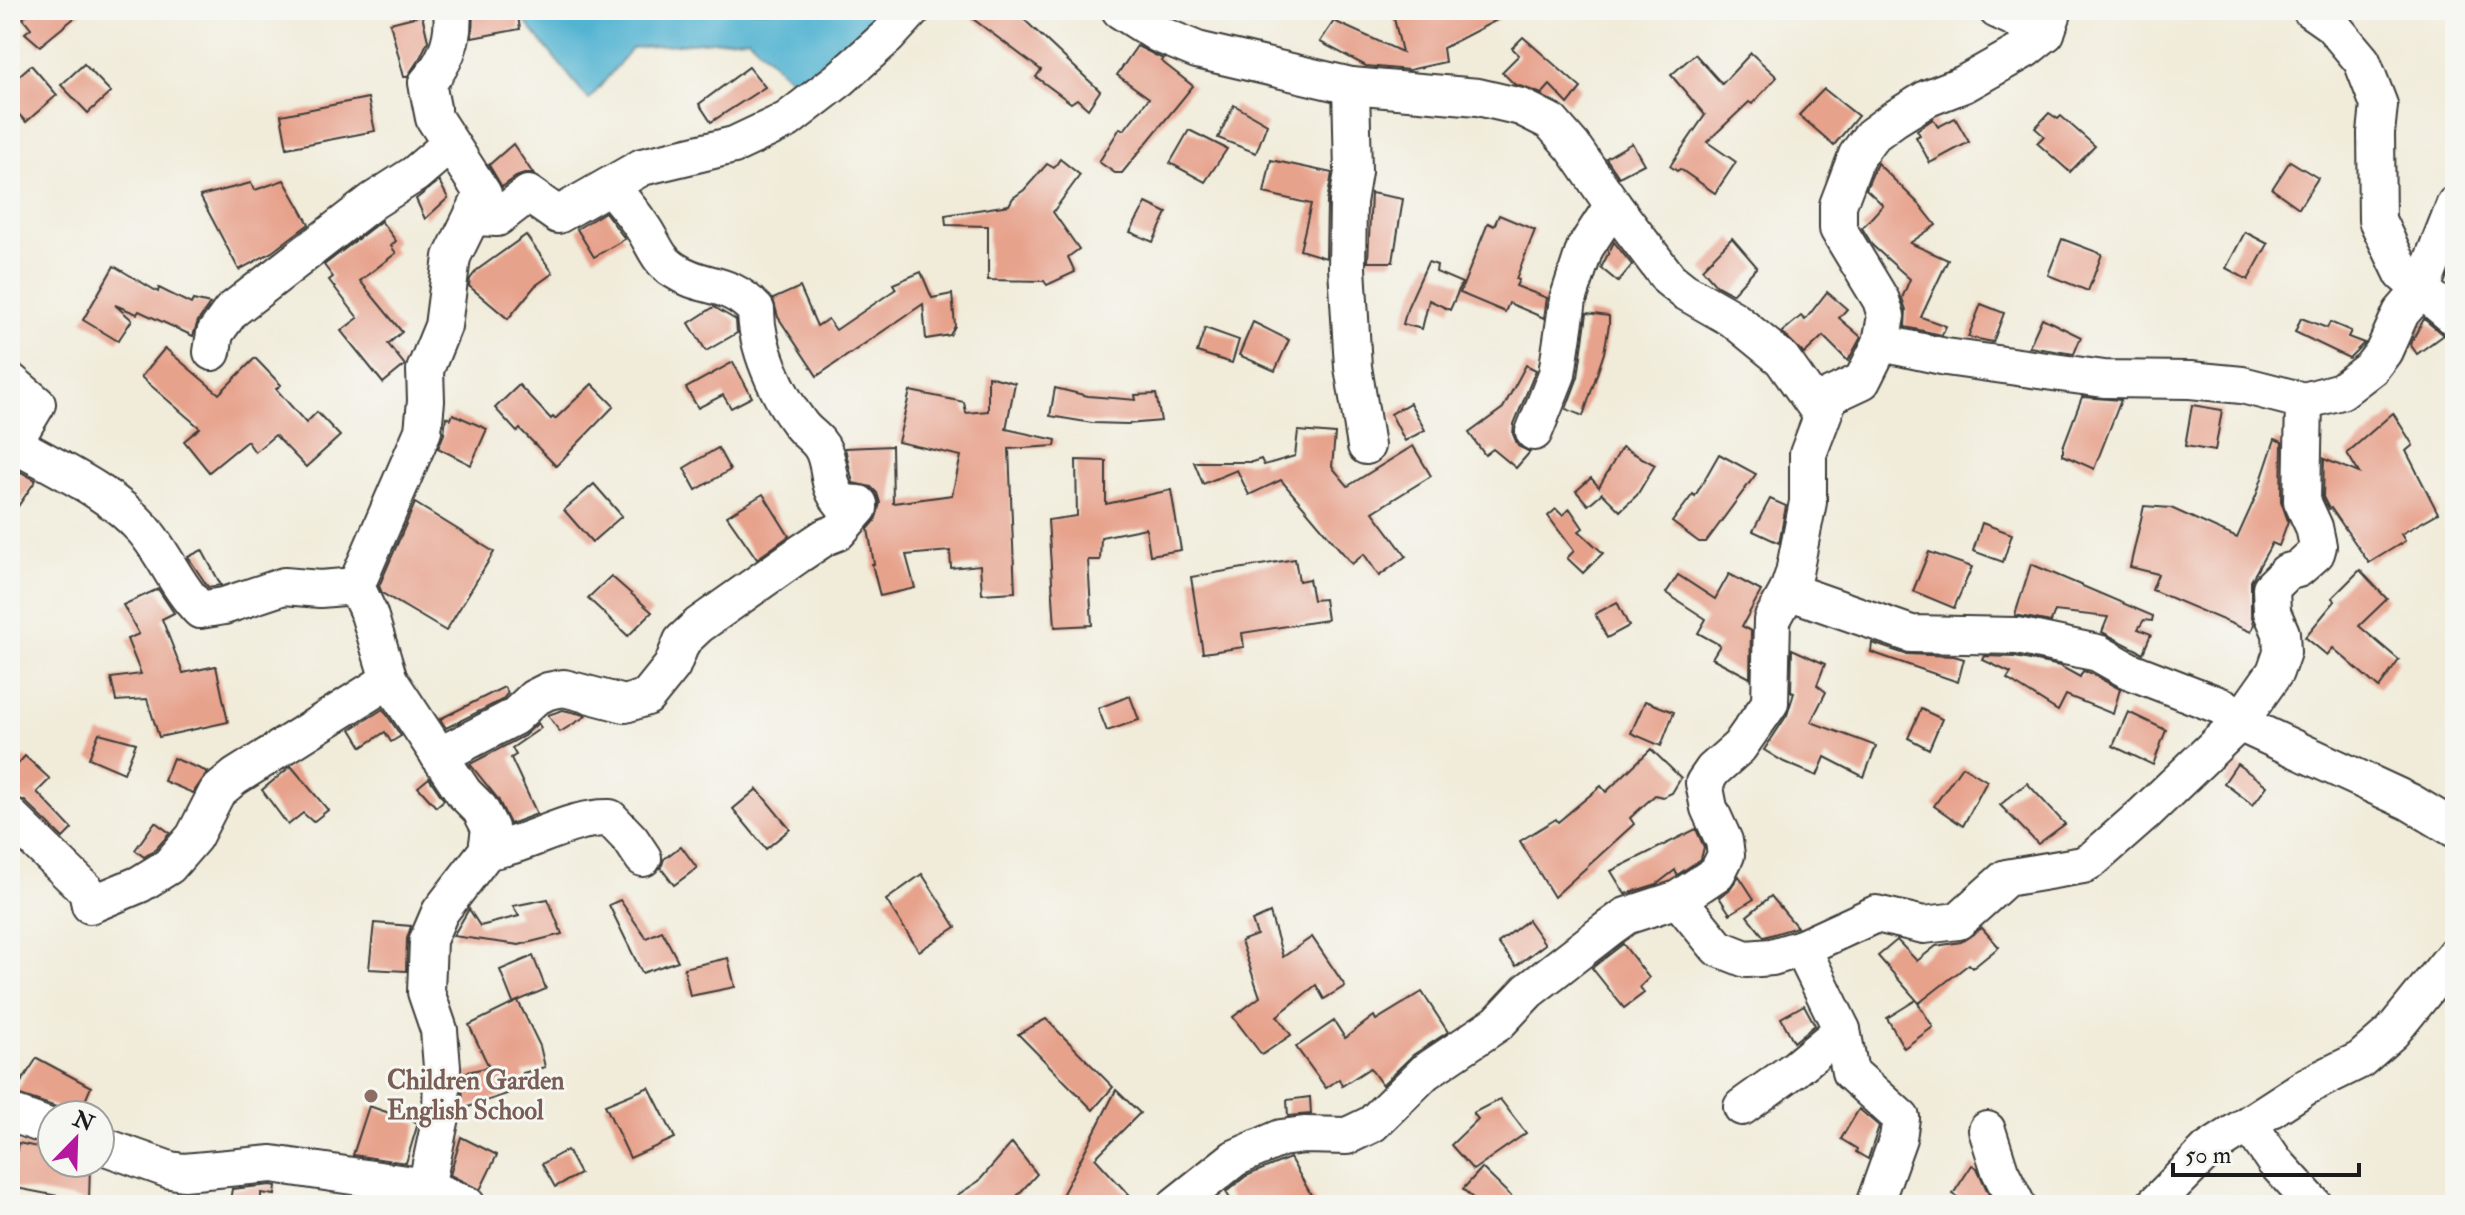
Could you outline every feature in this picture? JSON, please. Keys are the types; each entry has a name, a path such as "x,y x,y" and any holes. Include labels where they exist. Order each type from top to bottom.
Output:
{"street":[{"path":"426,1187 441,1117 442,1067 439,1030 426,992 428,940 440,912 487,851 490,828 480,809 464,793 389,680 369,614 356,586 423,431 425,370 443,326 452,257 483,194 434,118 427,83 442,67 450,40 452,10"},
{"path":"472,217 497,218 528,194 558,215 642,167 734,145 787,120 840,79 912,10"},
{"path":"1120,10 1158,34 1197,50 1351,86 1478,97 1521,107 1551,122 1573,147 1669,279 1733,319 1782,359 1821,414"},
{"path":"1997,10 2050,22"},
{"path":"2311,10 2331,24 2362,61 2379,105 2376,133 2377,220 2403,274 2455,318"},
{"path":"1176,1205 1235,1158 1281,1138 1347,1136 1372,1124 1425,1072 1498,1023 1528,991 1608,929 1626,916 1678,899 1717,873 1726,855 1724,841 1709,808 1704,783 1713,770 1739,747 1770,703 1772,620 1788,591 1803,535 1808,502 1808,454 1830,396 1862,381 1881,343 1886,316 1881,300 1838,229 1838,205 1857,155 1871,136 1894,119 1928,98 1964,84 2004,62 2050,22"},
{"path":"1351,86 1353,172 1346,224 1347,268 1353,367 1366,446"},
{"path":"212,352 215,333 231,311 373,201 415,174 449,145"},
{"path":"439,756 504,723 534,698 548,691 564,688 625,704 647,697 672,666 682,641 699,625 807,549 838,532 859,508 859,504 838,500 830,484 824,452 814,436 801,426 784,398 756,328 756,310 744,297 727,288 674,270 655,252 645,232 611,186"},
{"path":"1881,343 1946,357 2104,379 2190,380 2242,385 2304,401 2341,391 2371,368 2384,351 2401,313 2421,290 2448,243 2455,204"},
{"path":"1534,432 1557,374 1568,300 1585,248 1613,205"},
{"path":"10,381 37,404 12,446 117,503 145,532 184,594 200,610 224,606 284,586 320,589 356,586"},
{"path":"1678,899 1718,948 1746,959 1772,957 1802,948 1876,914 1924,925 1958,921 2006,878 2083,865 2144,814 2239,723 2275,672 2282,652 2281,633 2272,612 2271,588 2287,572 2298,569 2316,553 2318,546 2314,527 2302,501 2304,401"},
{"path":"1788,591 1911,634 2017,636 2098,653 2128,670 2226,708 2239,723 2410,802 2455,829"},
{"path":"10,816 87,891 90,905 140,884 169,866 194,837 217,792 226,784 389,680"},
{"path":"487,851 511,848 589,818 610,818 643,858"},
{"path":"1802,948 1842,1030 1850,1072 1901,1118 1898,1138 1874,1205"},
{"path":"2154,1205 2208,1150 2307,1086 2360,1060 2392,1032 2455,954"},
{"path":"1742,1107 1842,1030"},
{"path":"10,1113 36,1122"},
{"path":"2249,1124 2275,1162 2314,1205"},
{"path":"1987,1130 2000,1171 2017,1205"},
{"path":"116,1151 184,1172 272,1164 426,1187 467,1205"}],"water":[{"path":"525,10 887,10 795,84 748,38 632,48 589,100 527,24"}],"building":[{"path":"32,10 84,10 40,46 25,33 31,28 23,18"},
{"path":"473,10 517,10 520,29 472,38"},
{"path":"961,10 1014,10 1100,91 1088,109 1077,99 1071,103 1036,77 1041,70"},
{"path":"1392,10 1516,10 1443,48 1445,62 1409,70 1366,66 1320,42 1334,21 1402,52"},
{"path":"422,15 428,41 407,77 404,77 390,23"},
{"path":"1523,37 1581,88 1568,104 1550,85 1542,94 1514,84 1502,72 1519,55 1512,48"},
{"path":"1137,46 1163,59 1161,61 1193,86 1122,173 1115,173 1099,162 1120,128 1124,130 1149,98 1117,75"},
{"path":"1751,53 1777,77 1752,104 1749,102 1707,142 1736,162 1715,193 1680,169 1677,171 1670,166 1705,115 1671,75 1695,54 1722,84"},
{"path":"84,64 111,92 88,113 61,85"},
{"path":"31,65 57,95 26,122 10,105 10,84"},
{"path":"749,67 765,87 711,122 699,104"},
{"path":"1824,89 1858,116 1834,145 1799,115"},
{"path":"368,98 375,131 287,148 281,115"},
{"path":"1234,105 1267,124 1256,153 1218,138"},
{"path":"2049,113 2058,119 2061,116 2095,146 2070,172 2037,143 2044,136 2035,128"},
{"path":"1955,118 1969,142 1930,163 1916,137 1920,135 1917,130 1933,119 1938,127"},
{"path":"1189,130 1227,149 1205,182 1170,163"},
{"path":"1632,143 1644,164 1619,177 1606,158"},
{"path":"513,144 534,175 527,173 516,177 502,187 489,165"},
{"path":"1060,159 1080,175 1053,212 1079,249 1068,257 1075,272 1047,285 1044,281 988,280 988,226 946,225 945,215 1009,205 1047,164 1054,168"},
{"path":"1271,160 1332,173 1327,202 1326,258 1300,250 1311,204 1264,193"},
{"path":"2290,161 2318,178 2299,208 2272,189"},
{"path":"1877,163 1936,225 1910,243 1948,260 1921,317 1946,326 1942,335 1905,327 1906,310 1902,298 1910,279 1873,246 1862,228 1883,205 1866,189"},
{"path":"284,180 309,224 272,252 239,270 200,196 251,183 255,190"},
{"path":"439,181 448,198 425,219 416,199"},
{"path":"1371,193 1403,199 1393,262 1368,262"},
{"path":"1146,203 1167,213 1153,242 1130,232"},
{"path":"605,212 625,239 594,257 577,229"},
{"path":"1499,215 1535,230 1516,286 1547,298 1544,318 1509,303 1505,312 1460,293 1488,223 1494,226"},
{"path":"381,221 396,241 391,246 396,253 360,281 402,332 388,344 405,365 383,383 341,331 358,318 329,280 333,277 324,265"},
{"path":"2245,232 2268,244 2248,280 2226,268"},
{"path":"526,235 553,273 535,286 508,319 469,286 470,279 477,270"},
{"path":"1732,238 1757,267 1732,294 1717,286 1702,269"},
{"path":"2062,239 2102,254 2088,291 2048,275"},
{"path":"1614,242 1632,265 1618,282 1601,268"},
{"path":"1428,262 1437,265 1436,272 1462,283 1450,310 1429,300 1422,329 1403,324"},
{"path":"114,266 158,292 159,288 191,304 193,300 210,304 198,321 193,336 139,311 137,314 115,305 132,320 118,341 83,320"},
{"path":"921,272 932,298 952,294 955,326 950,335 926,339 923,304 817,376 778,317 773,299 800,287 817,326 828,319 836,330 896,289 893,284"},
{"path":"1827,292 1847,309 1839,318 1861,337 1848,361 1823,336 1804,354 1782,332 1801,316 1805,320"},
{"path":"1981,304 2004,313 1993,342 1968,337"},
{"path":"714,307 736,320 737,333 706,351 689,323"},
{"path":"1587,313 1609,316 1609,325 1604,353 1583,416 1566,409 1578,377"},
{"path":"2042,318 2081,337 2074,354 2029,347"},
{"path":"2301,318 2327,328 2330,322 2351,331 2348,337 2364,343 2349,358 2295,332"},
{"path":"2424,319 2443,335 2417,354 2410,344"},
{"path":"1253,322 1289,340 1275,371 1239,355"},
{"path":"1205,328 1239,340 1232,363 1197,352"},
{"path":"165,348 219,394 255,358 281,385 276,389 306,423 317,412 340,436 306,467 275,435 255,452 247,441 209,472 184,441 200,428 141,377"},
{"path":"733,362 752,397 731,408 723,395 698,408 686,388"},
{"path":"1526,365 1536,370 1514,424 1513,434 1518,446 1530,452 1516,468 1493,449 1485,455 1469,433 1503,408"},
{"path":"988,376 1015,383 1006,429 1056,440 1055,446 1009,449 1015,592 982,594 980,565 951,568 950,551 906,555 915,588 880,596 868,529 875,521 880,503 871,487 853,483 845,448 892,446 893,503 952,495 961,456 898,442 910,391 964,402 966,413 988,411"},
{"path":"592,384 614,406 556,466 495,408 519,385 551,419 555,419"},
{"path":"1055,388 1088,396 1136,400 1135,395 1156,394 1161,421 1092,423 1050,416"},
{"path":"2082,397 2121,400 2094,469 2063,455 2063,447"},
{"path":"1410,403 1425,430 1405,441 1391,414"},
{"path":"2192,405 2222,410 2215,451 2185,446"},
{"path":"2393,413 2413,445 2406,451 2438,513 2401,534 2405,541 2369,563 2323,497 2324,459 2359,473 2347,453"},
{"path":"453,414 487,429 471,465 438,448 446,417 451,419"},
{"path":"1298,431 1335,434 1332,467 1348,486 1413,446 1431,476 1373,512 1406,556 1379,576 1364,554 1352,564 1281,480 1249,495 1237,470 1203,484 1194,462 1252,462 1261,459 1264,465 1295,456"},
{"path":"2275,439 2282,442 2281,501 2288,521 2279,546 2272,543 2251,581 2254,624 2251,632 2152,590 2158,574 2130,567 2144,506 2171,508 2237,538 2256,496"},
{"path":"1622,447 1655,465 1637,495 1620,511 1602,493 1588,505 1576,491 1591,478 1599,487"},
{"path":"718,448 730,470 696,490 684,468"},
{"path":"1719,454 1756,474 1706,542 1699,542 1672,522 1693,494 1695,496"},
{"path":"1076,460 1106,461 1106,504 1171,490 1181,550 1150,555 1146,528 1101,537 1100,560 1088,560 1092,625 1055,627 1048,520 1077,516"},
{"path":"15,469 36,480 10,518 10,470"},
{"path":"594,484 622,516 592,542 564,510"},
{"path":"763,494 789,536 757,559 727,516"},
{"path":"1770,499 1786,506 1779,543 1753,531"},
{"path":"415,503 494,552 446,631 382,593 379,586"},
{"path":"1556,509 1562,515 1570,509 1583,528 1579,531 1603,553 1583,573 1567,558 1574,551 1548,516"},
{"path":"1982,523 2012,534 2003,562 1973,551"},
{"path":"202,550 221,585 208,587 188,557"},
{"path":"1929,552 1972,567 1954,608 1913,591"},
{"path":"1295,559 1299,581 1309,579 1313,600 1324,599 1327,620 1242,633 1244,647 1203,653 1191,577"},
{"path":"2031,564 2153,616 2152,621 2144,620 2138,629 2151,634 2143,653 2102,632 2108,617 2055,611 2051,622 2015,615"},
{"path":"2360,570 2387,599 2359,626 2399,660 2379,688 2333,648 2327,655 2305,637 2335,601 2332,598"},
{"path":"1729,574 1761,591 1742,626 1751,631 1750,678 1712,658 1720,645 1698,633 1706,619 1666,593 1678,575 1715,599"},
{"path":"611,576 652,612 628,636 588,598"},
{"path":"158,589 174,613 162,619 183,673 216,666 228,722 159,737 147,699 116,701 111,678 141,674 127,639 139,634 123,605"},
{"path":"1617,602 1629,626 1607,638 1595,614"},
{"path":"1872,643 1905,654 1964,659 1958,682 1871,652"},
{"path":"1792,649 1825,664 1817,685 1826,692 1811,722 1876,746 1864,777 1825,757 1817,776 1764,750 1787,715 1794,693 1791,692"},
{"path":"1985,656 2015,657 2060,666 2080,677 2083,671 2090,673 2120,689 2113,714 2066,695 2058,711 2007,679 2011,673 1983,660"},
{"path":"504,687 508,693 502,700 446,728 440,719"},
{"path":"1130,696 1139,720 1107,731 1098,708"},
{"path":"1645,701 1674,712 1661,746 1631,733"},
{"path":"383,709 401,736 391,742 385,732 362,747 351,729"},
{"path":"1921,709 1942,719 1929,749 1908,738"},
{"path":"563,710 586,716 560,732 548,715"},
{"path":"2128,712 2166,730 2153,765 2113,746"},
{"path":"538,723 541,728 512,748 516,755 511,758 537,814 510,824 498,799 470,764 524,736"},
{"path":"99,733 136,743 124,773 89,758"},
{"path":"1651,749 1681,778 1672,793 1663,797 1655,795 1630,818 1634,824 1554,897 1520,841 1556,819 1558,822 1601,786 1606,792"},
{"path":"25,756 50,779 37,792 72,829 63,838 25,801 10,795 10,773"},
{"path":"173,758 208,772 193,793 164,781"},
{"path":"2237,764 2267,786 2253,805 2224,783"},
{"path":"291,766 328,810 313,822 303,813 288,825 262,790"},
{"path":"1962,766 1987,781 1963,826 1934,806"},
{"path":"429,778 444,800 436,807 418,787"},
{"path":"2027,783 2065,824 2038,844 2000,805"},
{"path":"757,789 790,829 766,849 733,809"},
{"path":"155,822 170,833 144,857 135,850"},
{"path":"1696,829 1704,847 1701,859 1677,875 1675,870 1657,884 1625,894 1611,871"},
{"path":"681,846 697,868 674,885 661,868 664,859"},
{"path":"922,874 956,927 919,951 886,900"},
{"path":"1739,876 1754,899 1730,914 1719,897 1729,890"},
{"path":"1771,896 1797,927 1764,937 1747,916"},
{"path":"548,899 562,934 519,945 453,936 469,909 480,926 519,916 513,906"},
{"path":"620,900 646,938 662,931 678,961 642,973 609,905"},
{"path":"1270,913 1283,957 1312,937 1345,986 1324,999 1316,985 1277,1016 1291,1035 1262,1055 1233,1017 1260,997 1241,941 1257,935 1252,921"},
{"path":"1528,920 1545,944 1516,966 1498,943"},
{"path":"374,923 411,926 407,939 406,971 369,969"},
{"path":"1982,928 1999,947 1973,968 1969,964 1919,1003 1878,956 1897,940 1917,961 1936,946 1961,942"},
{"path":"1623,944 1649,978 1640,987 1644,993 1624,1008 1592,968"},
{"path":"533,956 546,989 513,1003 500,970"},
{"path":"728,958 735,987 690,996 684,968"},
{"path":"1422,992 1448,1032 1413,1055 1382,1085 1370,1068 1342,1086 1339,1079 1326,1088 1296,1047 1334,1021 1345,1038 1374,1016 1376,1020"},
{"path":"1916,1000 1933,1027 1904,1048 1887,1018"},
{"path":"518,1001 540,1046 545,1067 523,1073 525,1079 504,1086 507,1094 462,1109 463,1073 489,1067 469,1025"},
{"path":"1804,1005 1815,1025 1794,1042 1781,1018"},
{"path":"1046,1019 1113,1087 1093,1110 1018,1034"},
{"path":"37,1058 91,1087 86,1099 36,1100 14,1093"},
{"path":"649,1087 675,1138 630,1158 605,1105"},
{"path":"1116,1090 1140,1113 1095,1158 1138,1205 1057,1205"},
{"path":"1310,1097 1311,1114 1288,1116 1287,1100"},
{"path":"1500,1099 1526,1133 1473,1170 1451,1145 1478,1119 1473,1113"},
{"path":"369,1106 418,1123 406,1163 353,1155"},
{"path":"1859,1109 1879,1126 1868,1159 1841,1139"},
{"path":"461,1137 497,1155 480,1190 450,1175"},
{"path":"18,1143 36,1147 36,1179 90,1179 89,1202 11,1187"},
{"path":"1012,1143 1037,1174 1009,1205 942,1205 979,1181"},
{"path":"567,1150 580,1174 555,1187 542,1164"},
{"path":"1290,1158 1317,1205 1234,1205 1226,1192 1246,1176"},
{"path":"1972,1165 1977,1168 1991,1199 1987,1205 1970,1205 1953,1194"},
{"path":"1482,1168 1520,1205 1480,1205 1463,1189"},
{"path":"276,1186 275,1195 261,1193 261,1205 245,1205 230,1200 232,1189"}],"place":[{"name":"Children Garden English School","path":"371,1096"}]}
